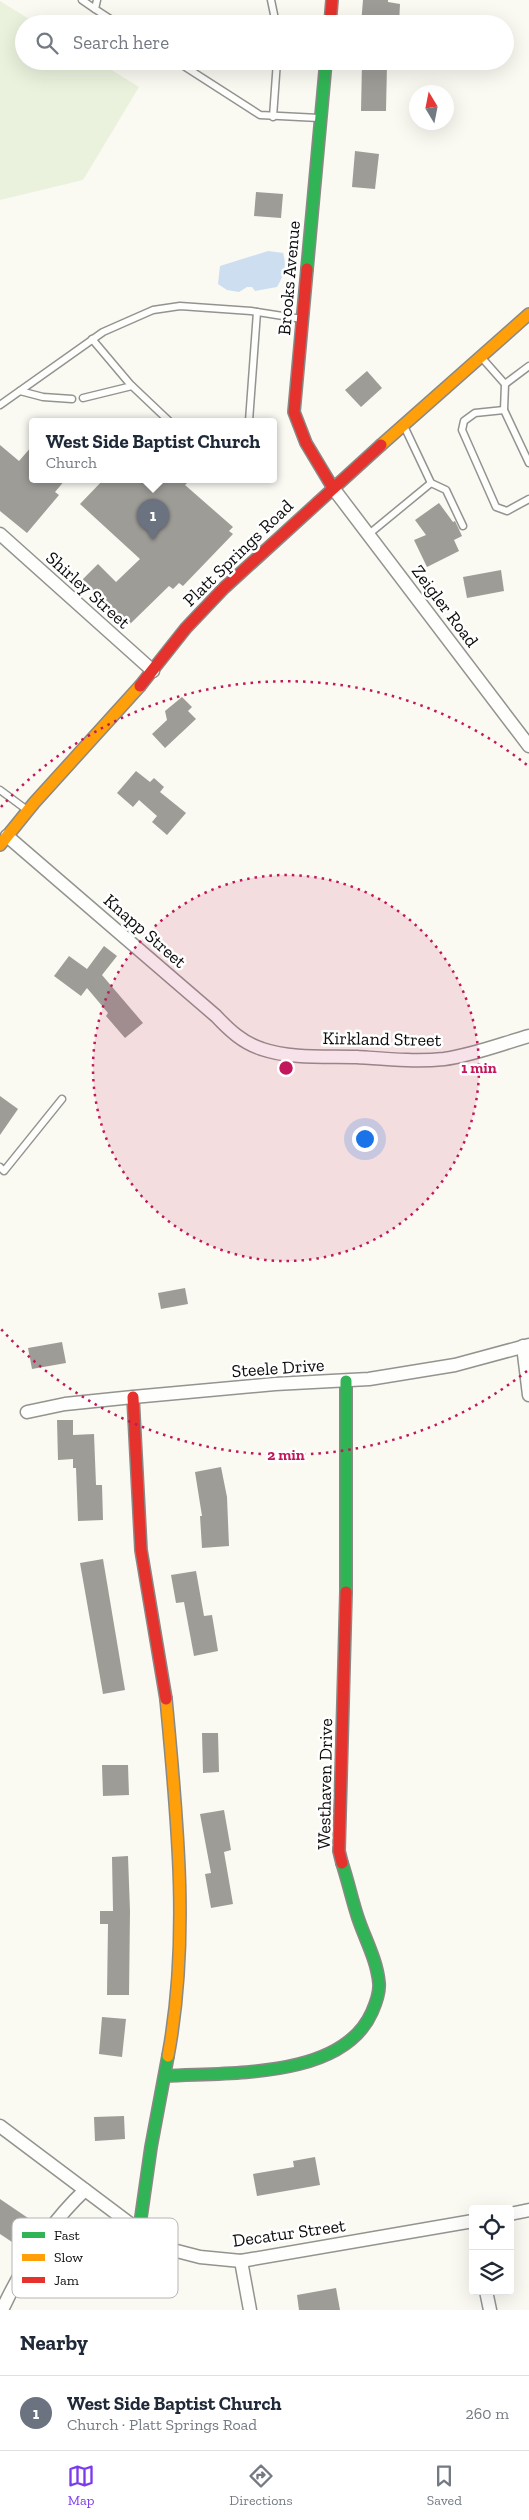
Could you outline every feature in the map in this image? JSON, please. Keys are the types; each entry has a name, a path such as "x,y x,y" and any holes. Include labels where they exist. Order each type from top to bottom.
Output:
{"street":[{"path":"331,15 332,0"},
{"name":"Brooks Avenue","path":"325,70 294,412 306,443 333,488"},
{"name":"Platt Springs Road","path":"4,841 28,811 153,671 169,648 205,607 333,488 529,314"},
{"name":"Zeigler Road","path":"333,488 529,746"},
{"name":"Shirley Street","path":"0,534 153,671"},
{"name":"Knapp Street","path":"4,841 216,1016 228,1029 242,1040 262,1049"},
{"name":"Kirkland Street","path":"262,1049 284,1054 427,1060 461,1056 529,1036"},
{"path":"526,1346 529,1395"},
{"name":"Steele Drive","path":"27,1412 65,1404 133,1397 275,1384 346,1381 455,1365 526,1346"},
{"name":"Westhaven Drive","path":"165,2076 280,2068 315,2061 331,2054 359,2033 369,2019 376,2003 379,1986 376,1967 358,1917 339,1851 343,1763 346,1563 346,1381"},
{"path":"133,1397 141,1550 163,1673 172,1754 181,1938 174,2024 151,2147 141,2218"},
{"name":"Decatur Street","path":"0,2126 122,2218"},
{"path":"58,2218 85,2190"},
{"path":"514,2213 529,2210"},
{"name":"Decatur Street","path":"178,2251 209,2258 241,2261 469,2223"},
{"path":"241,2261 250,2310"},
{"path":"2,2310 12,2290"},
{"path":"487,2295 490,2310"}],"lane":[{"path":"82,0 104,15"},
{"path":"95,9 97,0"},
{"path":"271,0 274,15"},
{"path":"190,70 260,116 321,118"},
{"path":"274,117 277,70"},
{"path":"0,405 103,332 153,310 180,306 257,312 302,319"},
{"path":"249,418 257,312"},
{"path":"92,340 132,386 166,418"},
{"path":"481,357 505,384 504,410 529,463"},
{"path":"505,384 529,366"},
{"path":"82,398 132,386"},
{"path":"20,391 72,399"},
{"path":"504,410 475,413 464,421 462,430 496,507 507,511 529,499"},
{"path":"404,425 431,483 446,490 463,526"},
{"path":"369,534 431,483"},
{"path":"0,790 28,811"},
{"path":"1,1171 62,1099"}],"green space":[{"path":"0,1 23,15 15,15 15,70 112,70 139,87 83,180 0,200"}],"water":[{"path":"268,251 283,253 284,270 277,287 255,291 252,287 247,287 239,292 227,290 218,284 220,266"}],"building":[{"path":"363,0 388,0 388,2 400,4 399,15 362,15"},
{"path":"362,70 387,70 386,111 361,111"},
{"path":"355,151 379,154 375,189 352,187"},
{"path":"256,192 283,194 281,218 254,216"},
{"path":"367,371 382,388 361,407 345,390"},
{"path":"0,445 19,461 29,450 29,483 63,483 55,492 59,495 27,533 0,511"},
{"path":"100,483 187,483 185,485 233,527 229,531 233,534 183,586 179,583 173,589 169,586 128,626 82,580 98,564 116,582 140,559 80,504"},
{"path":"439,503 453,522 455,521 462,536 454,540 459,551 427,567 414,540 426,535 415,520"},
{"path":"501,570 504,591 467,598 463,577"},
{"path":"182,697 192,707 188,711 196,719 165,748 152,734 167,720 165,711"},
{"path":"136,771 150,782 154,778 164,787 160,792 186,813 167,835 152,822 157,816 139,800 133,807 117,793"},
{"path":"104,946 117,956 102,975 143,1023 125,1038 106,1016 108,1013 87,988 81,996 54,976 69,956 87,969"},
{"path":"0,1096 18,1109 0,1135"},
{"path":"185,1288 188,1304 161,1309 158,1293"},
{"path":"62,1342 66,1363 32,1369 28,1348"},
{"path":"57,1420 73,1420 73,1435 94,1434 96,1485 102,1485 103,1520 78,1521 76,1468 73,1468 73,1459 58,1460"},
{"path":"221,1467 227,1497 229,1546 202,1548 200,1516 202,1516 195,1472"},
{"path":"103,1559 125,1690 103,1694 80,1563"},
{"path":"196,1571 204,1616 212,1615 218,1651 194,1656 184,1602 176,1603 171,1575"},
{"path":"202,1733 218,1733 219,1772 203,1773"},
{"path":"102,1765 128,1765 129,1795 103,1796"},
{"path":"224,1810 231,1850 224,1852 233,1904 211,1908 205,1874 211,1873 200,1814"},
{"path":"128,1856 130,1911 129,1995 107,1995 108,1924 100,1924 100,1911 113,1911 112,1857"},
{"path":"102,2017 126,2019 122,2057 99,2054"},
{"path":"124,2116 125,2139 95,2141 94,2117"},
{"path":"315,2157 320,2185 257,2196 253,2174 294,2167 293,2161"},
{"path":"0,2199 28,2218 12,2218 12,2242 0,2234"},
{"path":"336,2288 340,2310 299,2310 297,2295"}],"traffic: fast":[{"path":"307,269 325,70"},
{"path":"346,1381 346,1592"},
{"path":"165,2076 250,2072 280,2068 310,2061 336,2050 357,2034 372,2012 378,1994 379,1983 378,1974 358,1918 342,1863"},
{"path":"141,2218 151,2147 168,2056"}],"traffic: slow":[{"path":"381,445 529,314"},
{"path":"0,845 34,803 140,686"},
{"path":"166,1699 177,1833 180,1923 179,1968 168,2056"}],"traffic: jam":[{"path":"331,15 332,0"},
{"path":"307,269 294,412 306,443 333,488"},
{"path":"140,686 186,628 224,588 381,445"},
{"path":"133,1397 141,1550 166,1699"},
{"path":"342,1863 339,1851 346,1592"}],"place":[{"name":"West Side Baptist Church","path":"153,540"}]}
